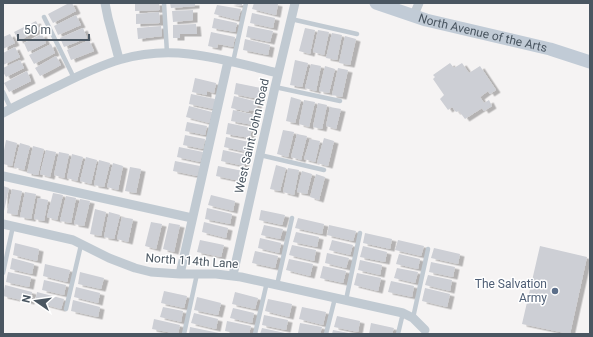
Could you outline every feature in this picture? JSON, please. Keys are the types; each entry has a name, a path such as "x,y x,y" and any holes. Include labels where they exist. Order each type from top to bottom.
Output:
{"street":[{"path":"105,3 119,59"},
{"name":"West Saint John Road","path":"233,275 278,73 296,3"},
{"name":"North Avenue of the Arts","path":"376,3 414,17 544,47 590,62"},
{"path":"414,17 418,3"},
{"path":"7,111 97,66 138,55 168,53 198,55 278,73"},
{"path":"180,274 230,62"},
{"path":"3,176 192,218"},
{"name":"North 114th Lane","path":"3,224 73,240 108,258 151,272 233,275 403,313 414,318 425,330"}],"lane":[{"path":"164,3 168,53"},
{"path":"230,62 246,3"},
{"path":"44,17 74,78"},
{"path":"291,19 357,34"},
{"path":"275,87 340,101"},
{"path":"3,92 7,111"},
{"path":"260,155 324,170"},
{"path":"277,285 292,218"},
{"path":"3,273 13,226"},
{"path":"346,300 360,233"},
{"path":"66,309 81,245"},
{"path":"414,318 428,249"},
{"path":"184,334 197,274"},
{"path":"255,334 267,282"},
{"path":"326,334 335,298"},
{"path":"398,334 403,313"}],"building":[{"path":"69,3 72,3 76,11 53,23 48,14"},
{"path":"135,3 159,3 160,10 135,11"},
{"path":"170,3 195,3 195,6 171,8"},
{"path":"229,3 242,3 242,6"},
{"path":"254,3 278,4 276,15 252,9"},
{"path":"217,5 241,9 238,20 214,14"},
{"path":"193,10 193,20 173,22 172,11"},
{"path":"159,12 160,23 136,24 136,14"},
{"path":"252,13 275,18 273,28 250,23"},
{"path":"76,15 81,25 58,35 54,26"},
{"path":"214,18 237,23 235,32 212,28"},
{"path":"36,21 40,29 19,41 14,32"},
{"path":"196,24 197,34 180,34 180,38 173,38 173,25"},
{"path":"161,26 162,36 138,39 137,28"},
{"path":"248,26 273,31 270,42 246,37"},
{"path":"83,28 87,38 64,47 60,38"},
{"path":"305,28 315,30 310,54 299,51"},
{"path":"318,30 329,32 324,55 313,52"},
{"path":"211,32 235,37 233,47 218,44 217,48 208,46"},
{"path":"332,33 342,35 337,60 326,58"},
{"path":"10,34 15,43 3,49 3,37"},
{"path":"42,34 46,43 28,52 24,43"},
{"path":"345,36 356,39 350,65 339,63"},
{"path":"245,39 270,45 268,55 243,50"},
{"path":"89,40 94,51 71,60 67,50"},
{"path":"51,44 55,53 34,64 29,55"},
{"path":"15,47 20,57 3,65 3,53"},
{"path":"56,56 61,65 40,76 35,68"},
{"path":"20,60 24,68 6,77 3,72 3,68"},
{"path":"295,60 308,63 302,87 290,85"},
{"path":"450,63 454,68 462,63 469,73 480,66 496,90 490,94 488,91 480,97 484,103 489,100 492,106 484,111 482,108 465,119 459,111 456,112 452,107 448,110 440,99 444,95 433,79 435,77 433,75"},
{"path":"311,64 321,66 316,91 305,88"},
{"path":"325,66 335,69 329,93 319,91"},
{"path":"338,68 348,70 342,97 332,95"},
{"path":"27,71 31,81 9,92 4,83"},
{"path":"195,78 216,83 214,93 207,91 207,95 192,92"},
{"path":"236,83 261,88 259,99 234,94"},
{"path":"191,94 215,99 213,109 189,104"},
{"path":"234,96 258,102 256,111 249,110 248,112 231,108"},
{"path":"291,97 301,100 295,123 286,121"},
{"path":"304,100 315,102 309,127 299,124"},
{"path":"318,103 327,105 322,129 313,127"},
{"path":"189,106 212,112 209,123 186,117"},
{"path":"330,107 341,109 336,129 326,126"},
{"path":"233,110 255,115 253,125 231,121"},
{"path":"187,122 207,126 205,135 185,131"},
{"path":"228,123 252,128 250,138 226,134"},
{"path":"283,130 294,132 288,157 277,154"},
{"path":"297,134 307,136 301,160 291,157"},
{"path":"185,135 205,139 203,149 183,145"},
{"path":"226,137 249,142 246,152 224,147"},
{"path":"324,138 334,141 328,166 317,163"},
{"path":"310,139 320,141 315,162 304,159"},
{"path":"6,140 17,143 12,166 3,164"},
{"path":"20,143 30,146 24,170 14,167"},
{"path":"33,146 44,149 38,175 27,173"},
{"path":"179,147 203,152 200,162 177,157"},
{"path":"46,150 56,152 50,177 40,174"},
{"path":"223,150 246,155 244,166 221,161"},
{"path":"59,152 69,154 64,178 54,175"},
{"path":"72,154 83,157 77,181 67,178"},
{"path":"86,157 97,160 91,184 80,181"},
{"path":"99,160 110,163 104,187 94,185"},
{"path":"175,161 200,166 197,176 173,171"},
{"path":"113,163 123,166 118,190 107,187"},
{"path":"276,165 286,168 280,191 270,189"},
{"path":"218,166 243,171 240,181 216,176"},
{"path":"130,167 141,169 136,193 125,191"},
{"path":"288,168 299,170 294,195 283,192"},
{"path":"302,171 312,174 307,194 297,192"},
{"path":"316,174 325,177 319,200 310,197"},
{"path":"3,186 9,188 4,211 3,211"},
{"path":"12,189 22,191 17,215 7,213"},
{"path":"25,192 36,194 31,219 20,217"},
{"path":"53,193 63,195 57,220 47,217"},
{"path":"211,195 235,201 233,211 208,205"},
{"path":"66,196 76,198 71,223 60,221"},
{"path":"38,198 48,200 44,221 34,219"},
{"path":"80,199 90,201 84,226 74,224"},
{"path":"207,208 232,214 230,224 205,219"},
{"path":"95,209 106,212 101,236 90,234"},
{"path":"261,210 285,215 282,225 259,220"},
{"path":"109,212 120,215 114,239 104,237"},
{"path":"122,217 133,219 128,242 117,239"},
{"path":"298,218 324,224 322,234 295,228"},
{"path":"151,222 162,224 156,249 145,246"},
{"path":"204,222 228,228 226,238 202,232"},
{"path":"169,223 180,225 174,252 163,249"},
{"path":"264,225 283,229 280,239 261,235"},
{"path":"329,225 356,231 353,241 327,235"},
{"path":"296,232 319,237 317,247 293,242"},
{"path":"365,233 392,239 390,249 363,243"},
{"path":"260,238 281,243 279,253 258,248"},
{"path":"200,240 224,245 221,257 197,252"},
{"path":"332,240 353,245 350,255 329,250"},
{"path":"398,240 424,246 421,256 395,250"},
{"path":"15,243 39,249 37,261 13,255"},
{"path":"292,245 316,250 314,261 289,255"},
{"path":"363,246 387,252 385,262 360,257"},
{"name":"The Salvation Army","path":"540,246 587,257 570,334 522,324"},
{"path":"434,248 460,254 458,264 431,258"},
{"path":"255,251 278,256 275,268 252,263"},
{"path":"327,253 349,258 346,268 325,263"},
{"path":"399,254 420,259 418,269 396,264"},
{"path":"12,258 34,264 32,274 10,269"},
{"path":"289,259 313,264 310,276 286,270"},
{"path":"360,260 382,265 380,275 358,270"},
{"path":"431,262 455,267 453,277 429,272"},
{"path":"45,264 70,270 67,282 43,276"},
{"path":"323,266 346,271 343,283 320,278"},
{"path":"397,268 418,272 415,283 394,278"},
{"path":"8,272 31,277 29,287 6,282"},
{"path":"80,272 104,278 101,289 78,284"},
{"path":"357,273 381,278 378,291 354,285"},
{"path":"428,275 452,280 450,291 425,285"},
{"path":"44,280 66,285 64,295 42,290"},
{"path":"391,281 414,286 412,297 388,292"},
{"path":"5,285 32,292 30,302 3,296"},
{"path":"76,287 100,293 98,303 74,297"},
{"path":"425,288 450,294 447,307 422,301"},
{"path":"164,291 187,296 184,308 161,303"},
{"path":"37,292 64,299 61,309 35,302"},
{"path":"235,292 258,298 255,309 232,304"},
{"path":"197,297 221,303 218,315 194,310"},
{"path":"268,299 292,304 289,317 265,311"},
{"path":"73,300 100,307 98,317 71,311"},
{"path":"163,307 183,311 181,322 160,317"},
{"path":"302,307 326,312 323,325 299,319"},
{"path":"233,308 254,313 252,323 230,318"},
{"path":"194,313 218,319 216,329 191,323"},
{"path":"264,315 288,320 286,330 262,325"},
{"path":"337,316 360,321 358,332 334,327"},
{"path":"154,319 180,325 178,334 152,329"},
{"path":"227,321 251,326 249,334 239,334 225,331"},
{"path":"300,323 322,327 320,334 298,333"},
{"path":"371,323 394,328 392,334 369,334"},
{"path":"190,327 219,333 219,334 189,334"},
{"path":"262,328 285,333 285,334 260,334"},
{"path":"333,330 349,333 332,334"}],"place":[{"name":"The Salvation Army","path":"555,291"}]}
